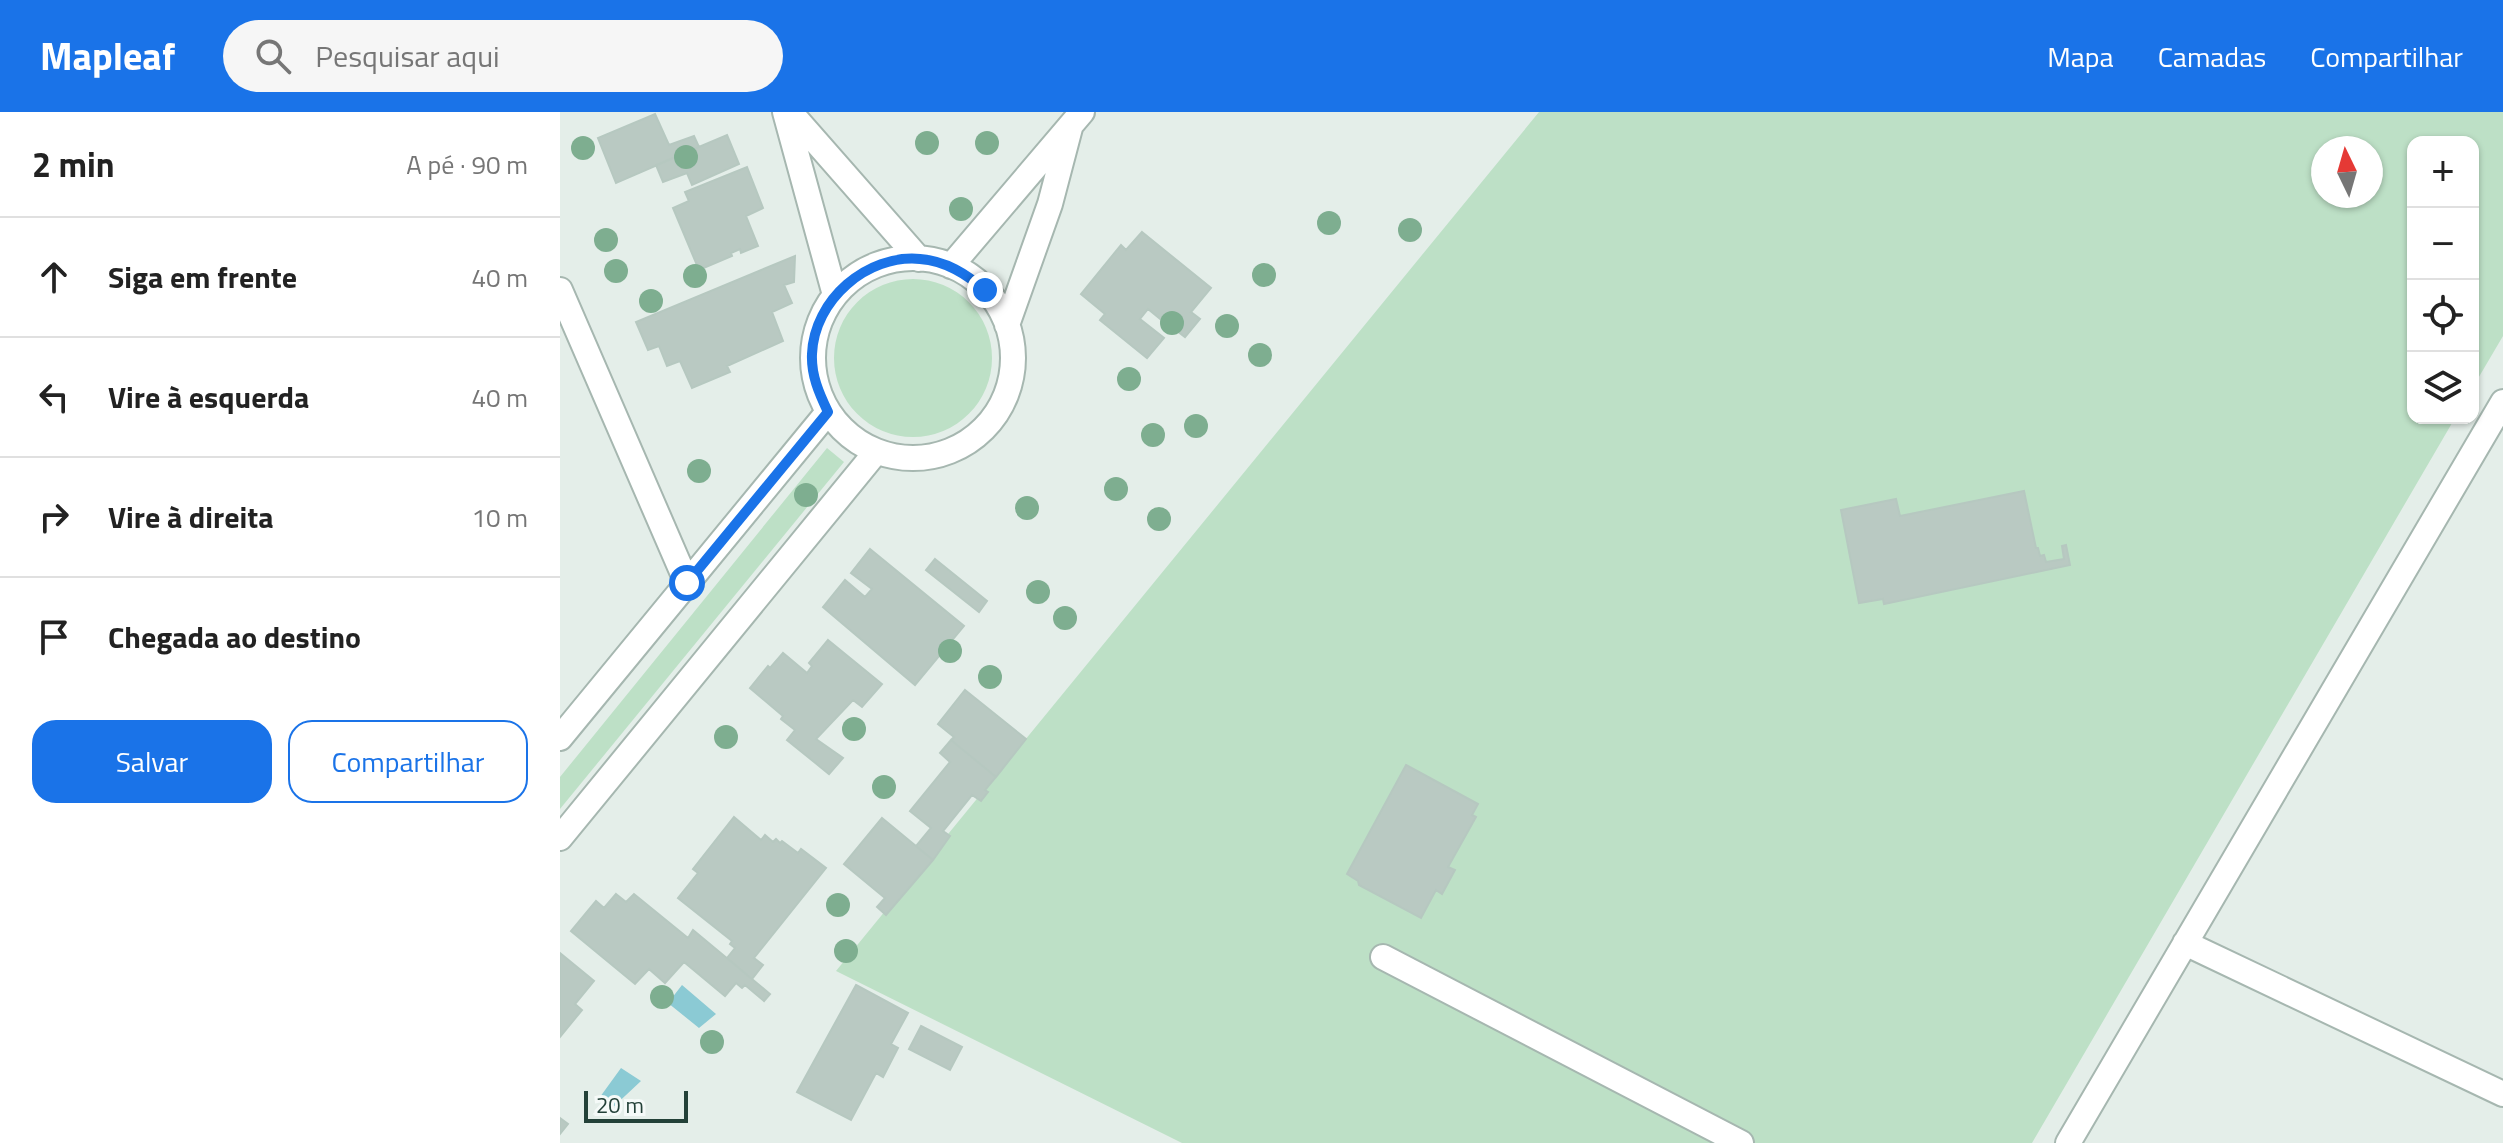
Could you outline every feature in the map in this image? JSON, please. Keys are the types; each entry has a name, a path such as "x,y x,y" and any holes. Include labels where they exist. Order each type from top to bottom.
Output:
{"street":[{"path":"787,112 919,259"},
{"path":"787,112 835,295"},
{"path":"951,266 1076,120"},
{"path":"1007,325 1076,120"},
{"path":"919,259 951,266 985,290 999,306 1007,325 1013,357 1009,389 994,417 978,433 941,455 909,459 876,452 849,436 828,412 815,384 812,352 819,322 835,295 859,274 887,262 919,259"},
{"path":"560,290 687,583"},
{"path":"2068,1143 2503,402"},
{"path":"560,738 828,412"},
{"path":"560,838 876,452"},
{"path":"2185,943 2503,1094"},
{"path":"1383,957 1741,1143"}],"green space":[{"path":"1539,112 2503,112 2503,336 2479,377 2479,136 2407,136 2407,424 2451,424 2032,1143 1182,1143 836,971"},
{"path":"913,279 943,285 969,302 986,328 992,358 986,388 969,414 943,431 913,437 883,431 857,414 840,388 834,358 840,328 857,302 883,285"},
{"path":"827,448 844,462 560,809 560,777"}],"water":[{"path":"682,985 716,1014 699,1028 668,1003"},
{"path":"621,1068 641,1081 610,1110 600,1097"}],"building":[{"path":"655,114 669,145 694,136 699,147 616,183 598,138"},
{"path":"727,135 739,164 692,185 687,173 663,182 656,165"},
{"path":"747,167 763,208 746,216 758,246 741,253 740,249 731,253 732,256 699,270 673,208 689,201 685,192"},
{"path":"1142,232 1211,288 1191,312 1200,319 1185,337 1172,327 1177,321 1171,317 1165,323 1148,309 1140,319 1164,338 1147,358 1100,320 1105,314 1081,294 1121,245 1126,250"},
{"path":"795,256 794,282 784,285 792,303 772,312 783,341 727,366 730,372 692,388 680,361 667,366 659,346 648,350 636,322"},
{"path":"2024,491 2040,556 2044,555 2046,562 2064,559 2062,546 2066,545 2070,565 1884,604 1883,599 1859,603 1841,510 1896,499 1900,516"},
{"path":"870,549 964,626 915,685 823,607 845,580 865,597 872,589 851,573"},
{"path":"935,559 987,601 979,612 926,570"},
{"path":"828,640 882,684 862,707 853,700 816,739 843,758 829,774 787,740 795,730 750,688 783,653 807,673 812,666 809,663"},
{"path":"965,690 1026,739 996,777 951,740 954,737 938,724"},
{"path":"951,740 996,777 985,790 988,792 981,801 972,795 943,831 950,836 933,860 916,846 931,828 910,811 950,762 940,753"},
{"path":"1406,765 1478,804 1472,815 1476,817 1448,867 1455,870 1442,894 1436,890 1421,918 1359,885 1347,874"},
{"path":"734,817 761,840 765,835 773,842 776,839 780,843 782,841 798,853 801,849 826,868 754,958 763,965 752,979 727,958 735,948 730,944 732,941 678,898 698,873 693,869"},
{"path":"882,818 933,860 886,915 877,907 885,898 844,864"},
{"path":"616,894 626,902 634,894 688,938 693,930 770,994 764,1001 745,985 742,988 736,983 725,996 684,962 665,983 649,969 635,984 571,931 596,901 604,908"},
{"path":"560,953 594,981 575,1004 582,1010 560,1037"},
{"path":"856,985 908,1013 891,1044 898,1048 883,1077 876,1073 851,1120 797,1092"},
{"path":"921,1026 962,1047 950,1070 909,1049"},
{"path":"560,1118 568,1124 560,1134"}],"route":[{"path":"687,583 828,412 815,384 812,352 819,322 835,295 859,274 887,262 919,259 951,266 985,290"}]}
